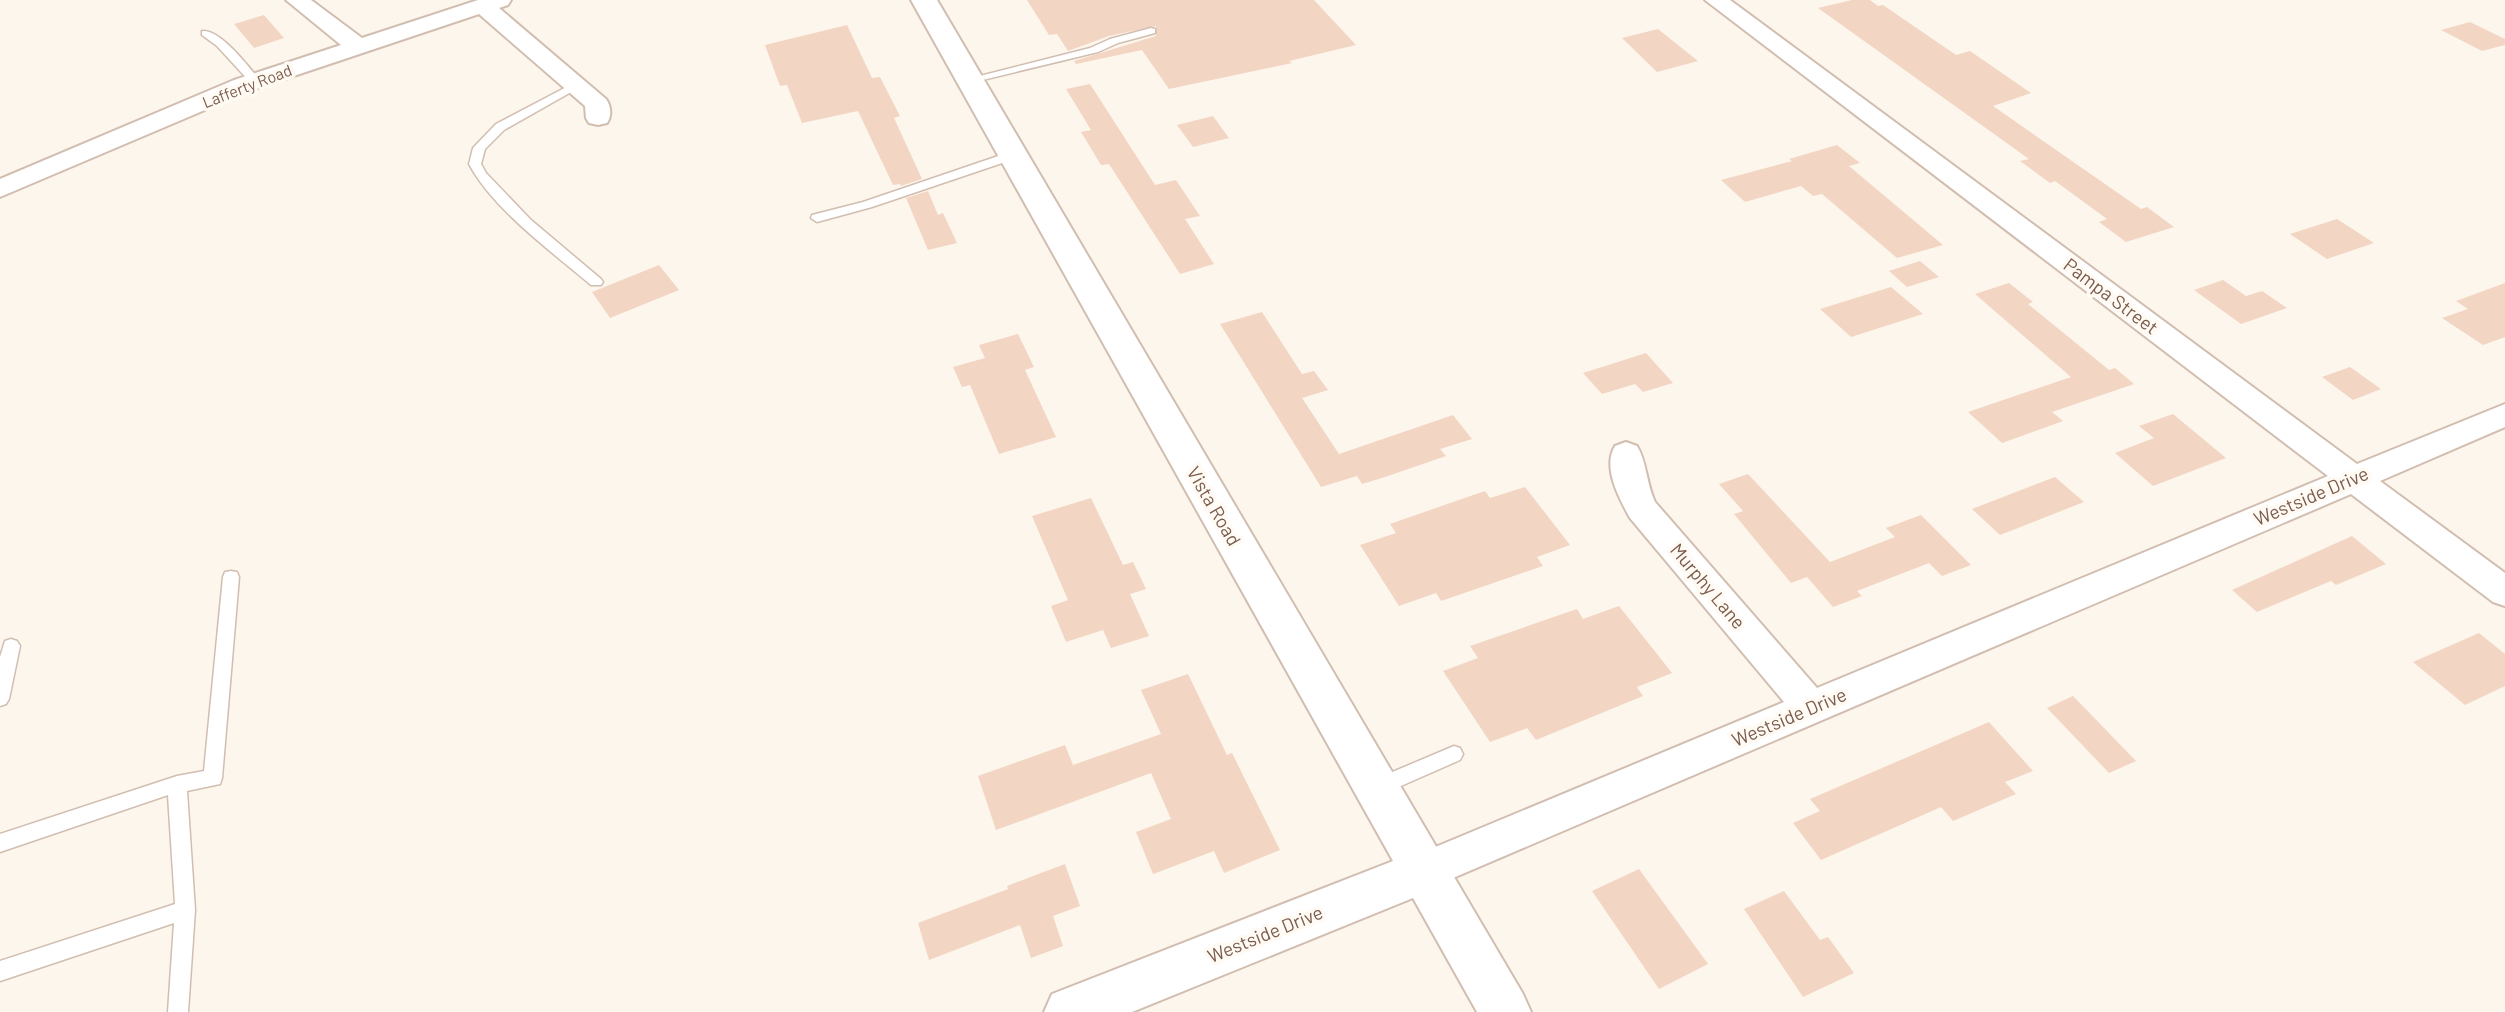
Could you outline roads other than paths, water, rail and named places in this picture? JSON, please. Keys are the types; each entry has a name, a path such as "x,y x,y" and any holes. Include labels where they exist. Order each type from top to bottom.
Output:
{"street":[{"path":"297,0 359,47"},
{"name":"Vista Road","path":"924,0 1505,1012"},
{"name":"Pampa Street","path":"1716,0 2505,592"},
{"path":"487,2 597,103 598,118"},
{"name":"Lafferty Road","path":"0,189 256,81 487,2"},
{"name":"Westside Drive","path":"1070,1012 1424,871 2505,415"},
{"name":"Murphy Lane","path":"1626,454 1630,484 1642,509 1811,708"}],"lane":[{"path":"970,80 1094,50 1114,41 1151,31"},
{"path":"206,33 221,44 256,81"},
{"path":"576,85 500,127 479,148 475,164 526,223 596,282"},
{"path":"817,218 902,194 957,172 1013,155"},
{"path":"0,843 177,784 213,778 231,577"},
{"path":"0,699 11,646"},
{"path":"1376,788 1454,754"},
{"path":"177,784 185,910 178,1012"},
{"path":"0,971 185,910"}]}
